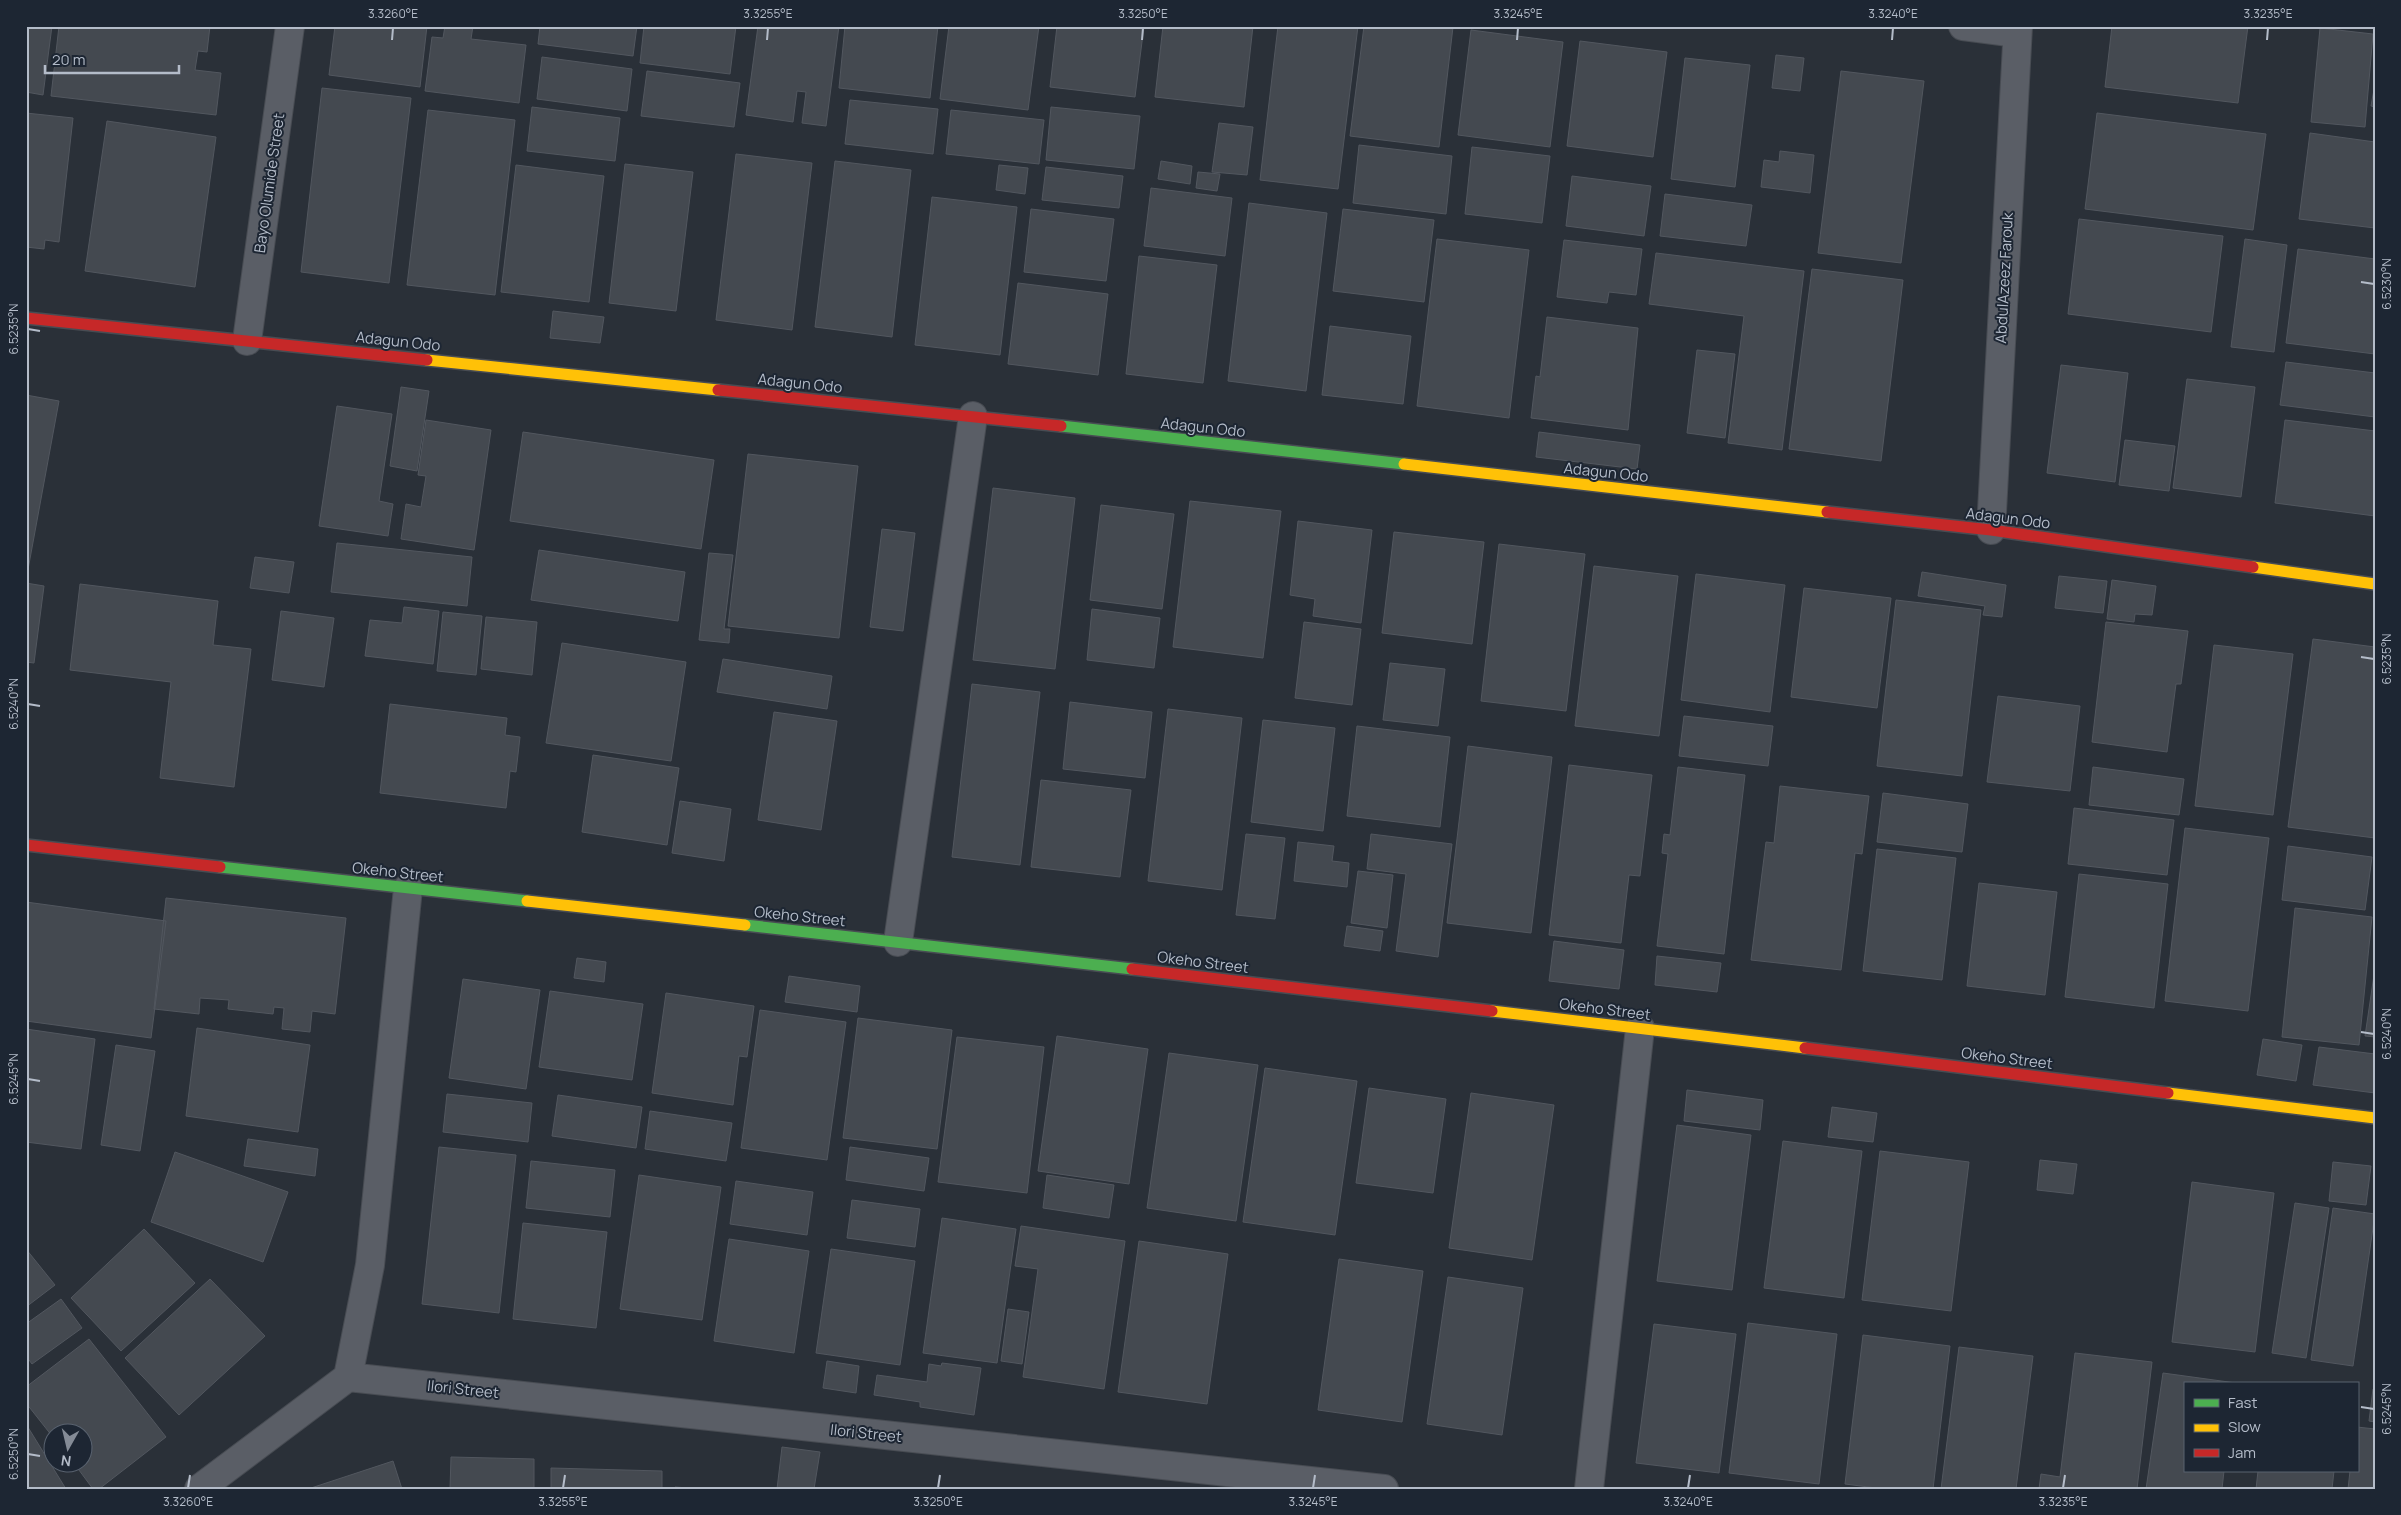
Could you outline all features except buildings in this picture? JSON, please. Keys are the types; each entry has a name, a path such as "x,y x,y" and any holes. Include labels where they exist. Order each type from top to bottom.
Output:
{"street":[{"name":"Bayo Olumide Street","path":"248,341 290,26"},
{"path":"1963,26 2018,30"},
{"name":"AbdulAzeez Farouk","path":"1991,530 2018,30"},
{"name":"Adagun Odo","path":"26,318 973,416 1991,530 2375,584"},
{"path":"898,942 973,416"},
{"name":"Okeho Street","path":"26,845 898,942 1640,1028 2375,1118"},
{"path":"199,1489 348,1377 370,1265 408,888"},
{"path":"1589,1489 1640,1028"},
{"name":"Ilori Street","path":"348,1377 1384,1489"}],"traffic: fast":[{"path":"1061,426 1404,464"},
{"path":"220,867 527,901"},
{"path":"745,925 1132,969"}],"traffic: slow":[{"path":"427,360 718,390"},
{"path":"1404,464 1827,512"},
{"path":"2253,567 2375,584"},
{"path":"527,901 745,925"},
{"path":"1492,1011 1805,1048"},
{"path":"2168,1093 2375,1118"}],"traffic: jam":[{"path":"26,318 427,360"},
{"path":"718,390 1061,426"},
{"path":"1827,512 1991,530 2253,567"},
{"path":"26,845 220,867"},
{"path":"1132,969 1492,1011"},
{"path":"1805,1048 2168,1093"}]}
